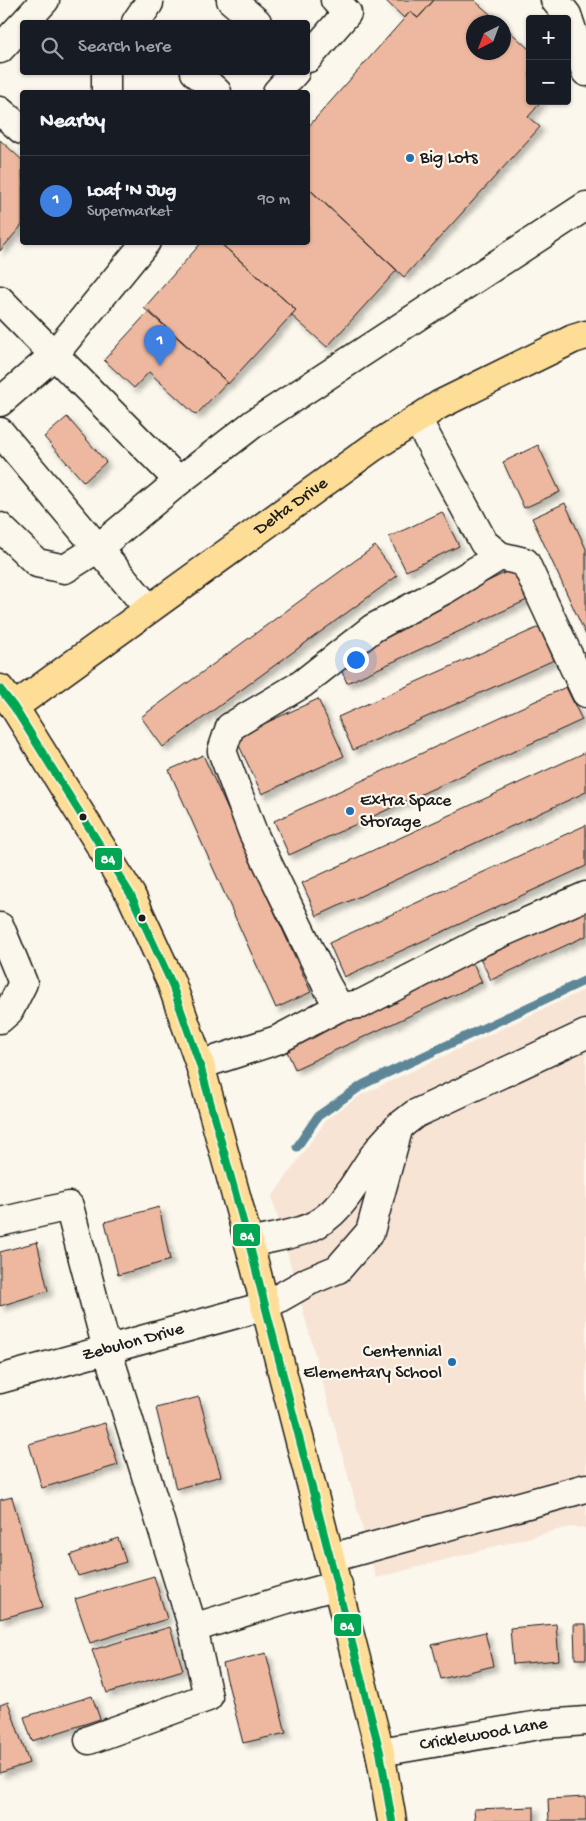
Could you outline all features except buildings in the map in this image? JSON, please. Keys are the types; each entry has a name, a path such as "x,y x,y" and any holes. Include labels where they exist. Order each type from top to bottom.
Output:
{"main road":[{"name":"Delta Drive","path":"5,705 149,609 372,448 417,419 439,405 573,339 586,335"},
{"path":"5,705 130,895 171,982 200,1066 249,1243 380,1752 392,1821"}],"street":[{"path":"28,20 45,0"},
{"path":"231,0 255,20"},
{"path":"310,56 347,13 335,0"},
{"path":"556,0 567,15 586,72"},
{"path":"0,49 20,28"},
{"path":"106,75 106,90"},
{"path":"198,75 215,90"},
{"path":"280,90 292,75"},
{"path":"0,111 20,128"},
{"path":"0,527 37,563 65,570 98,548 179,481 253,424 586,206"},
{"path":"0,402 53,356 144,245"},
{"path":"0,300 53,356 179,481"},
{"path":"417,419 484,543 500,556 525,562 586,693"},
{"path":"0,432 149,609"},
{"path":"339,1007 327,986 262,850 243,806 222,751 230,727 302,684 372,628 446,589 500,556"},
{"path":"200,1066 278,1040 339,1007 360,1004 483,942 586,896"},
{"path":"0,927 23,983 9,1011 0,1019"},
{"path":"249,1243 309,1228 325,1218 345,1201 373,1156 398,1126 415,1114 586,1034"},
{"name":"Zebulon Drive","path":"0,1379 265,1306 309,1281 338,1269 370,1232 398,1126"},
{"path":"0,1222 69,1206 108,1349 192,1628 208,1698 89,1740"},
{"path":"331,1558 586,1488"},
{"path":"192,1628 338,1585"},
{"name":"Cricklewood Lane","path":"380,1752 545,1724 586,1721"}],"shaded area":[{"name":"Centennial Elementary School","path":"586,989 586,1528 569,1527 376,1578 272,1197 327,1119 361,1095"}],"waterway":[{"path":"297,1147 318,1116 364,1084 586,980"}],"transit line":[{"name":"84","path":"0,689 14,707 131,895 171,982 200,1065 249,1243 380,1752 392,1821"}],"place":[{"name":"Big Lots","path":"410,158"},
{"name":"Loaf 'N Jug","path":"160,366"},
{"name":"Extra Space Storage","path":"350,811"},
{"name":"Centennial Elementary School","path":"452,1362"}]}
